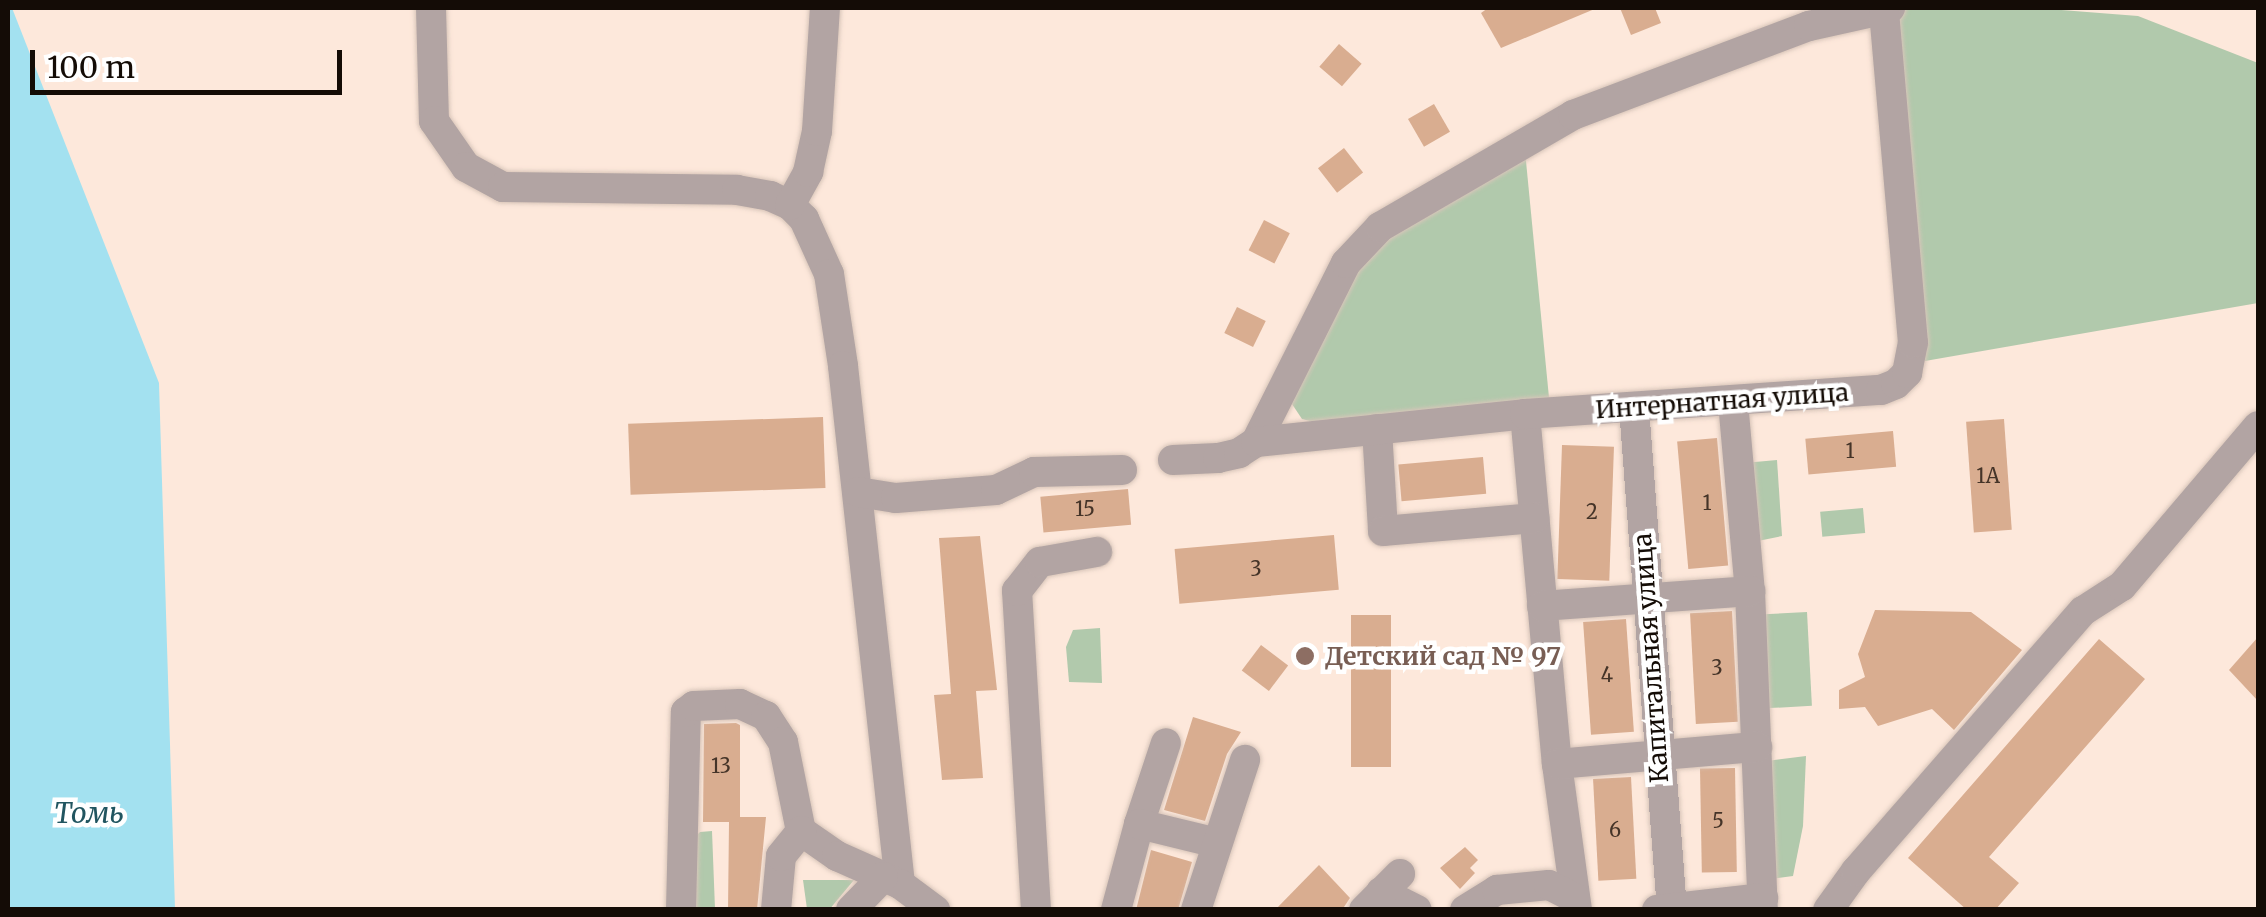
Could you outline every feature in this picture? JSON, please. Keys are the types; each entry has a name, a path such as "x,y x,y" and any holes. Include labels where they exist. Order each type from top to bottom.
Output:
{"street":[{"path":"431,8 434,121 466,167 504,186 737,190 790,206 804,219 828,274 858,492 892,880"},
{"path":"790,206 808,172 817,130 825,8"},
{"path":"1256,442 1346,263 1380,227 1574,115 1809,26 1887,9"},
{"name":"Интернатная улица","path":"1173,460 1218,458 1240,453 1256,442 1525,414 1881,390 1907,374 1912,335 1887,9"},
{"path":"1657,910 1763,904 1750,591 1734,402"},
{"name":"Капитальная улица","path":"1634,407 1672,909"},
{"path":"1525,414 1558,764 1576,904"},
{"path":"1828,910 1856,871 2083,611 2122,586 2258,426"},
{"path":"1378,429 1383,531 1534,518"},
{"path":"858,492 896,498 996,490 1034,472 1122,470"},
{"path":"1036,910 1017,591 1040,562 1098,552"},
{"path":"1542,606 1750,591"},
{"path":"682,910 685,716 690,706 740,704 766,716 783,742 801,831 837,856 892,880 935,910"},
{"path":"1116,910 1166,743"},
{"path":"1558,764 1757,747"},
{"path":"1196,910 1245,760"},
{"path":"1139,824 1217,843"},
{"path":"776,910 781,856 801,831"},
{"path":"851,910 892,880"},
{"path":"1465,910 1497,890 1549,886 1576,904"},
{"path":"1382,892 1417,910"}],"green space":[{"path":"1903,8 2036,8 2138,16 2258,63 2258,303 1925,361 1890,16"},
{"path":"1525,151 1550,408 1318,423 1302,419 1290,401 1356,260"},
{"path":"1777,460 1782,536 1753,542 1744,463"},
{"path":"1863,508 1865,533 1822,537 1820,512"},
{"path":"1807,612 1812,706 1769,708 1764,614"},
{"path":"1100,628 1102,683 1069,682 1066,647 1073,630"},
{"path":"1806,756 1803,826 1793,876 1769,879 1767,761"},
{"path":"712,831 715,909 697,909 689,896 694,838 700,832"},
{"path":"803,880 854,880 829,910 807,909"}],"water":[{"name":"Томь","path":"8,8 12,8 159,383 175,909 8,909"}],"building":[{"path":"1488,8 1597,8 1501,48 1481,13"},
{"path":"1620,8 1655,8 1661,23 1631,35"},
{"path":"1339,44 1362,64 1342,86 1319,67"},
{"path":"1434,104 1450,132 1424,147 1408,119"},
{"path":"1344,148 1363,172 1337,193 1318,168"},
{"path":"1264,220 1290,233 1274,263 1249,250"},
{"path":"1237,307 1266,321 1253,347 1224,333"},
{"path":"823,417 825,488 631,495 628,424"},
{"path":"2004,419 2012,530 1974,532 1966,422"},
{"path":"1893,431 1896,467 1808,475 1805,439"},
{"path":"1717,438 1728,566 1688,569 1677,441"},
{"path":"1562,445 1614,447 1609,581 1557,579"},
{"path":"1483,457 1486,494 1402,501 1398,464"},
{"path":"1128,489 1131,525 1043,533 1040,497"},
{"path":"1334,535 1339,590 1179,604 1175,549"},
{"path":"980,536 997,690 976,691 983,778 942,780 934,695 951,694 939,538"},
{"path":"1875,610 1971,612 2022,650 1954,730 1932,709 1878,726 1865,707 1839,709 1839,690 1865,677 1858,654"},
{"path":"1732,611 1738,722 1696,724 1690,613"},
{"path":"1351,615 1391,615 1391,767 1351,767"},
{"path":"1626,619 1634,732 1591,735 1583,622"},
{"path":"2258,637 2258,701 2229,670"},
{"path":"2099,639 2145,679 1989,857 2019,883 1995,910 1967,910 1908,858"},
{"path":"1261,645 1288,665 1269,691 1242,671"},
{"path":"1193,717 1241,732 1227,754 1205,821 1164,810"},
{"path":"704,724 740,725 740,817 766,817 757,910 728,910 729,822 703,822"},
{"path":"1735,768 1737,872 1702,873 1700,769"},
{"path":"1631,777 1636,879 1598,881 1593,779"},
{"path":"1465,847 1478,860 1470,868 1475,873 1460,889 1440,868"},
{"path":"1151,850 1192,862 1178,910 1136,910"},
{"path":"1319,865 1350,898 1342,910 1275,910"}],"place":[{"name":"Детский сад № 97","path":"1305,656"}]}
